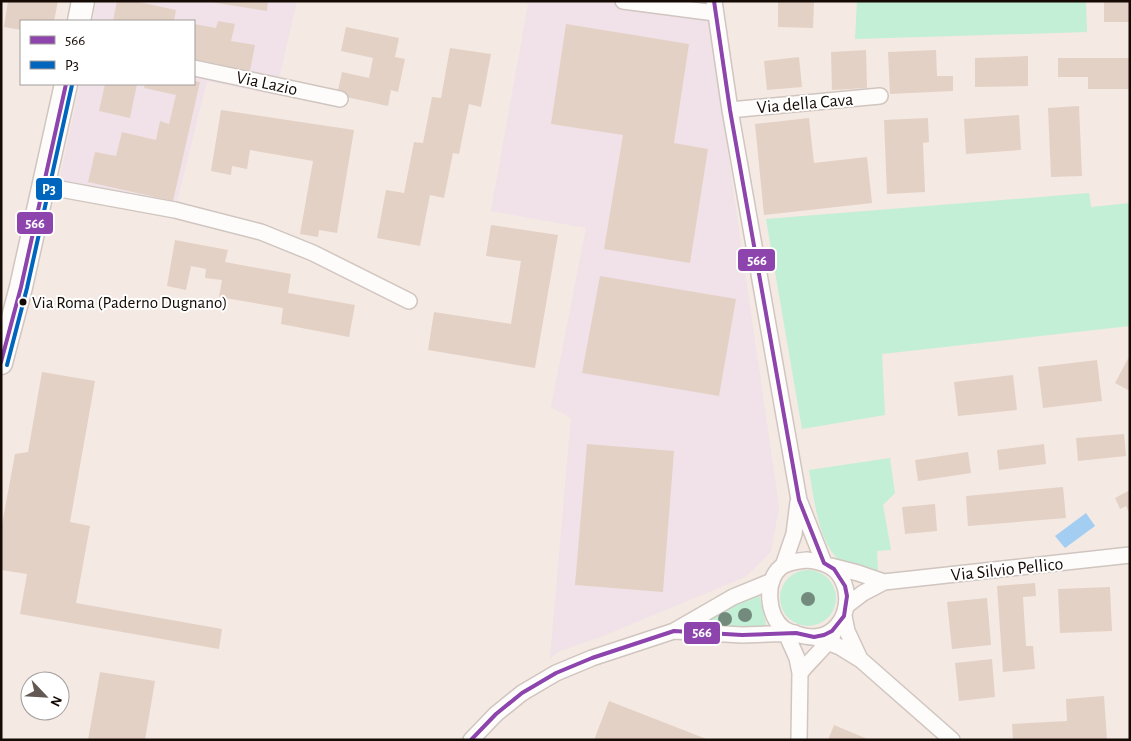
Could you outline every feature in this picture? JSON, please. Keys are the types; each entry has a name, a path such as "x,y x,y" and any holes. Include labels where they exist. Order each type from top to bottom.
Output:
{"street":[{"path":"79,20 83,1"},
{"path":"623,1 714,7 730,110 798,500 826,565 841,578 845,586 847,596 843,615 847,631 861,660"},
{"name":"Via Lazio","path":"195,68 340,99"},
{"path":"1,363 44,186 66,85"},
{"name":"Via della Cava","path":"730,110 880,96"},
{"path":"44,186 175,210 261,232 314,253 409,301"},
{"path":"783,566 794,534 798,500"},
{"name":"Via Silvio Pellico","path":"843,615 863,593 884,582 1130,555"},
{"path":"799,740 800,673 797,658 771,606 770,593 776,572 783,566 794,561 807,560 826,565"},
{"name":"Via Silvio Pellico","path":"826,565 884,582"},
{"path":"471,740 496,714 522,693 556,672 674,631 733,597 772,581"},
{"path":"827,644 824,635 843,615"},
{"path":"674,631 787,635 827,644 861,660 952,740"},
{"path":"800,673 809,661 827,644"}],"shaded area":[{"path":"97,1 297,1 275,95 207,81 175,210 58,186 80,85 195,85 195,20 93,20"},
{"path":"511,1 706,1 779,507 771,552 745,577 603,636 560,651 550,658 571,418 551,407 586,228 491,211 528,4"}],"green space":[{"path":"857,1 1086,1 1087,32 855,39"},
{"path":"1089,193 1091,207 1130,203 1130,326 882,354 885,415 802,429 766,219"},
{"path":"890,458 895,493 883,505 891,550 877,551 878,570 851,567 838,559 824,537 819,523 809,470"},
{"path":"802,570 814,570 824,574 832,582 836,598 832,614 824,622 814,626 802,626 792,622 784,614 780,604 780,592 784,582 792,574"},
{"path":"759,594 767,628 705,626 703,619"}],"water":[{"path":"1086,513 1095,526 1065,548 1055,536"}],"building":[{"path":"8,1 58,1 54,20 20,20 20,30 4,27"},
{"path":"117,1 134,1 176,10 174,20 113,20"},
{"path":"204,1 268,1 267,11"},
{"path":"778,1 814,1 813,28 778,27"},
{"path":"1104,1 1130,1 1130,22 1104,22"},
{"path":"218,21 235,24 231,41 255,45 250,71 195,59 195,24 216,28"},
{"path":"566,24 689,44 674,143 708,149 690,263 604,249 623,135 551,124"},
{"path":"346,27 399,38 395,57 405,59 398,92 391,90 388,106 337,95 342,72 369,78 373,58 341,51"},
{"path":"450,48 491,54 481,107 469,104 459,154 453,153 444,198 430,195 420,246 377,238 386,190 404,193 414,142 423,143 432,97 441,98"},
{"path":"866,50 867,88 832,90 831,52"},
{"path":"936,50 937,76 953,76 953,91 890,94 888,52"},
{"path":"1028,56 1028,86 975,87 975,58"},
{"path":"799,57 802,87 767,90 764,61"},
{"path":"1058,58 1130,58 1130,89 1088,89 1088,77 1058,77"},
{"path":"195,81 200,82 173,201 88,182 95,152 116,156 122,132 156,140 160,121 169,124 176,95 144,88 145,85 195,85"},
{"path":"105,85 137,85 130,118 99,111"},
{"path":"1079,106 1082,176 1051,177 1048,108"},
{"path":"221,110 354,130 337,233 319,230 318,237 300,234 313,161 250,150 247,169 232,166 231,175 211,171"},
{"path":"1019,115 1021,150 966,154 964,119"},
{"path":"809,118 814,163 867,157 872,203 764,215 755,124"},
{"path":"928,118 929,142 923,143 925,192 887,194 884,120"},
{"path":"491,225 558,235 535,368 428,350 434,312 511,324 521,261 486,256"},
{"path":"175,240 228,250 225,262 291,274 288,293 355,305 349,337 281,324 283,308 219,297 222,280 205,278 206,269 191,266 186,290 167,286"},
{"path":"600,276 736,299 719,396 582,373"},
{"path":"1130,355 1130,391 1115,383"},
{"path":"1097,360 1102,401 1043,408 1038,367"},
{"path":"42,372 95,381 70,522 90,526 76,603 222,629 219,649 20,614 27,574 1,570 1,530 15,454 28,452"},
{"path":"1013,375 1017,410 958,416 954,382"},
{"path":"1124,434 1126,456 1078,461 1076,438"},
{"path":"587,444 674,451 663,592 575,585"},
{"path":"1044,444 1046,464 999,470 997,450"},
{"path":"968,452 971,473 918,481 915,460"},
{"path":"1063,487 1066,518 968,526 966,496"},
{"path":"1130,490 1130,514 1126,506 1120,509 1115,498"},
{"path":"935,504 937,531 905,534 902,507"},
{"path":"1035,583 1036,596 1023,597 1026,646 1033,646 1035,669 1003,672 997,586"},
{"path":"1110,587 1112,631 1060,633 1058,589"},
{"path":"987,598 991,645 952,649 947,602"},
{"path":"992,659 995,697 959,701 955,663"},
{"path":"100,672 155,681 145,740 88,740"},
{"path":"1104,696 1107,740 1013,740 1012,724 1067,721 1066,699"},
{"path":"609,701 709,740 594,740"},
{"path":"834,725 870,740 828,740"}],"transit line":[{"name":"566","path":"471,740 496,714 522,693 556,673 592,658 674,631 742,635 796,633 814,637 832,631 844,616 847,596 845,586 834,569 824,563 799,500 730,110 714,1"},
{"name":"566","path":"1,362 21,287 66,85"},
{"name":"P3","path":"7,365 27,288 72,85"}],"place":[{"name":"Via Roma (Paderno Dugnano)","path":"23,302"}]}
